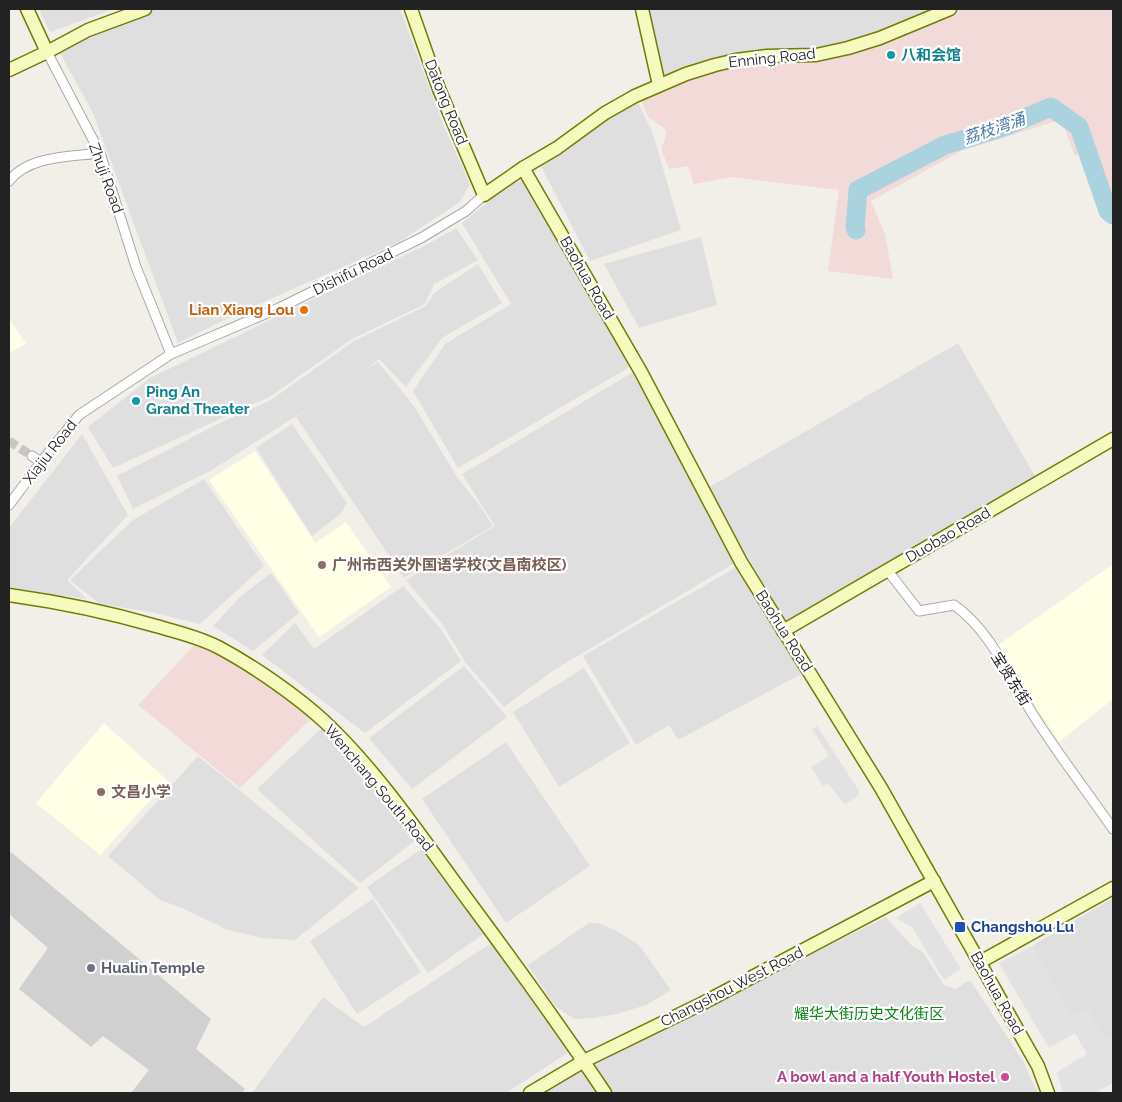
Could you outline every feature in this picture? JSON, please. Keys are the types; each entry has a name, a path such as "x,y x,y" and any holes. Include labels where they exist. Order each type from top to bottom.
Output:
{"street":[{"name":"Zhuji Road","path":"27,9 47,52 100,153 136,267 172,354"},
{"path":"9,70 88,30 146,9"},
{"name":"Datong Road","path":"411,9 439,89 484,194"},
{"path":"642,9 659,84"},
{"name":"Enning Road","path":"523,168 557,148 605,113 659,84 715,64 736,60 767,56 816,55 848,48 880,38 950,9"},
{"path":"9,181 13,176 36,162 100,153"},
{"name":"Dishifu Road","path":"172,354 279,308 421,238 466,211 484,194 523,168"},
{"name":"Baohua Road","path":"523,168 622,337 732,546 880,788 980,962 1038,1066 1048,1093"},
{"name":"Xiajiu Road","path":"9,505 79,416 172,354"},
{"name":"Duobao Road","path":"783,631 1113,439"},
{"path":"32,456 41,462"},
{"name":"宝贤东街","path":"888,570 918,611 954,605 965,612 998,656 1038,721 1113,828"},
{"name":"Wenchang South Road","path":"9,595 105,612 194,637 217,647 249,666 323,720 351,749 409,820 584,1061 605,1093"},
{"name":"Changshou West Road","path":"530,1093 584,1061 703,1003 934,881"},
{"path":"980,962 1113,888"}],"shaded area":[{"path":"39,9 114,9 50,32"},
{"path":"155,9 400,9 443,124 470,184 460,202 399,242 232,316 178,343 93,113 59,51"},
{"path":"647,9 934,9 879,33 843,43 702,62 661,80"},
{"path":"962,9 1113,9 1113,196 1107,185 1095,147 1075,156 1064,127 1056,121 961,151 871,201 885,234 893,279 828,271 839,190 732,177 694,184 688,166 669,169 661,149 666,131 648,117 640,98 700,75 729,68 813,62 841,56 925,27"},
{"path":"638,102 653,134 681,230 590,261 541,166 578,136"},
{"path":"524,179 633,365 458,468 413,391 445,344 511,304 462,223 513,181"},
{"path":"456,228 478,260 434,284 425,304 352,339 271,396 113,468 88,427 150,378 428,244"},
{"path":"701,237 717,305 639,328 604,264"},
{"path":"478,264 502,303 442,338 406,387 379,359 365,370 378,362 414,406 457,477 493,526 404,578 296,417 310,407 212,470 133,509 117,476 220,423 271,400 354,341 426,306 434,293"},
{"path":"9,318 26,344 9,353"},
{"path":"958,343 1036,478 786,623 708,488"},
{"path":"635,371 738,561 554,670 504,707 466,663 442,624 406,580 495,526 462,474"},
{"path":"292,424 347,503 340,514 312,536 256,448"},
{"path":"82,434 128,515 67,580 87,599 9,587 9,528"},
{"name":"广州市西关外国语学校(文昌南校区)","path":"255,451 315,543 346,522 391,587 319,637 209,480"},
{"path":"204,479 264,566 200,624 151,612 100,604 70,580 133,520"},
{"path":"1113,564 1113,699 1059,742 1027,694 998,645"},
{"path":"740,565 803,673 678,740 669,725 636,745 583,656"},
{"path":"271,573 299,613 253,651 213,626 241,596"},
{"path":"403,586 440,628 461,661 365,733 262,655 295,623 314,649"},
{"path":"197,642 263,678 313,717 240,788 138,705"},
{"path":"464,666 507,717 412,789 369,738"},
{"path":"584,668 630,743 559,787 513,712"},
{"name":"文昌小学","path":"104,723 168,781 100,855 36,803"},
{"path":"324,726 342,745 416,840 360,883 257,789"},
{"path":"817,726 859,791 858,796 845,804 828,784 823,786 811,767 829,756 812,729"},
{"path":"506,742 590,866 506,923 422,799"},
{"path":"198,756 359,888 295,940 262,938 228,930 182,908 160,900 108,856"},
{"path":"424,847 485,933 428,973 367,887"},
{"name":"Hualin Temple","path":"11,852 211,1019 196,1049 245,1089 242,1093 131,1093 149,1070 103,1036 91,1047 19,989 48,948 9,914 9,854"},
{"path":"1113,898 1113,1036 1105,1039 1071,1016 1032,946"},
{"path":"373,899 421,972 357,1014 310,941"},
{"path":"920,903 961,969 944,980 912,927 896,918"},
{"name":"耀华大街历史文化街区","path":"886,917 912,946 923,952 944,985 955,989 970,980 1023,1061 1038,1093 611,1093 592,1064"},
{"path":"589,923 598,923 615,930 639,945 671,990 646,1005 617,1014 593,1018 574,1019 555,1006 528,965"},
{"path":"494,941 569,1052 506,1093 252,1093 323,997 364,1027"},
{"path":"1032,946 1071,1016 1088,1009 1105,1039 1113,1036 1113,1083 1095,1093 1063,1093 1057,1072 1087,1054 1075,1033 1049,1048 999,963"},
{"path":"582,1067 599,1093 539,1093"}],"waterway":[{"name":"荔枝湾涌","path":"856,230 858,190 945,145 1004,127 1051,107 1079,127 1108,211 1113,215"}],"tunnel":[{"path":"9,441 32,456"}],"place":[{"name":"八和会馆","path":"891,55"},
{"name":"Lian Xiang Lou","path":"304,310"},
{"name":"Ping An Grand Theater","path":"136,401"},
{"name":"广州市西关外国语学校(文昌南校区)","path":"322,565"},
{"name":"文昌小学","path":"101,792"},
{"name":"Changshou Lu","path":"960,927"},
{"name":"Hualin Temple","path":"91,968"},
{"name":"A bowl and a half Youth Hostel","path":"1005,1077"}]}
